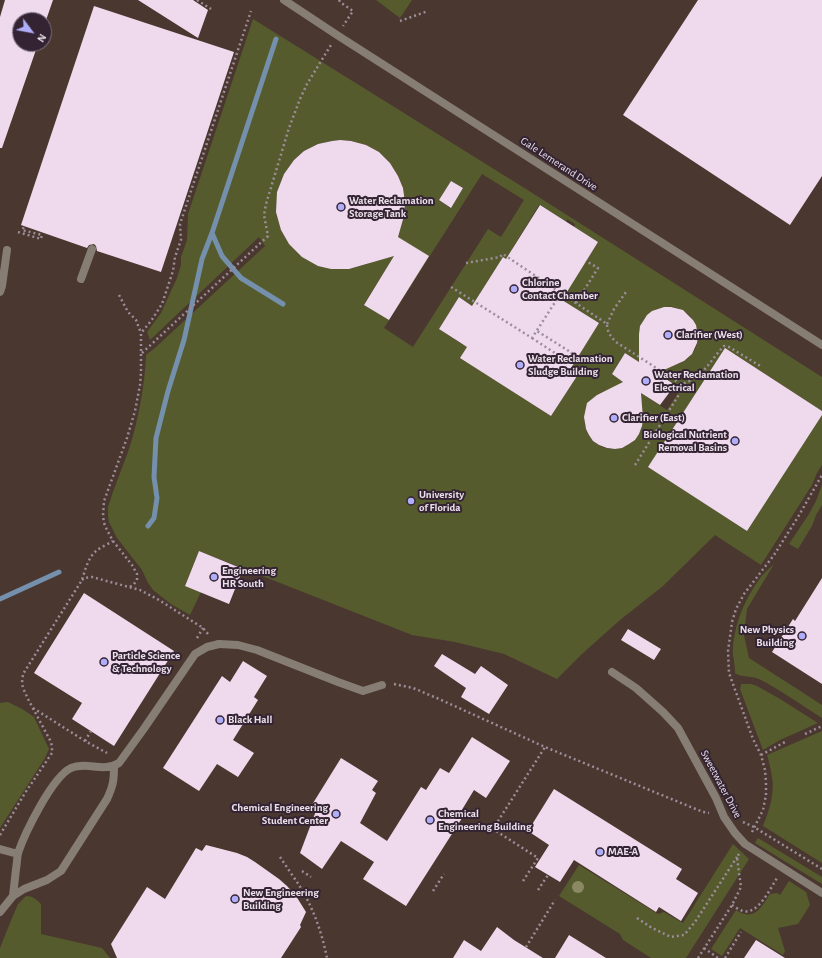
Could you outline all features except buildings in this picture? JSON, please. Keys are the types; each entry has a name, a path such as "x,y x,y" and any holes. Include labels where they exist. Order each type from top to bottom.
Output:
{"street":[{"name":"Gale Lemerand Drive","path":"284,0 822,346"},
{"path":"81,279 92,249"},
{"path":"0,292 7,250"},
{"path":"13,896 18,854 39,808 52,787 66,772 78,766 105,768 114,766 121,760 194,654 203,648 219,644 238,645 257,650 363,691 382,685"},
{"name":"Sweetwater Drive","path":"612,672 636,688 663,712 678,728 716,798 724,817 745,844 822,893"},
{"path":"0,912 13,896 24,889 47,880 61,871 107,799 114,782 114,766"},
{"path":"0,849 18,854"}],"path":[{"path":"197,0 211,9"},
{"path":"339,0 353,11"},
{"path":"141,333 162,304 181,240 180,224 251,11"},
{"path":"400,21 428,11"},
{"path":"142,354 268,236 264,215 270,189 289,128 306,84 324,56"},
{"path":"18,232 41,239 42,235 22,230 24,226"},
{"path":"466,263 500,257 503,254 608,324"},
{"path":"576,303 598,268 586,261"},
{"path":"451,287 567,361 572,353 537,331"},
{"path":"626,292 614,309 607,328 609,333 616,342 681,384 686,383 703,372 724,346 728,346 762,367"},
{"path":"532,338 561,293"},
{"path":"119,295 128,312 136,320 141,333 142,354 140,385 135,411 127,438 104,501 103,516 104,523 113,541 127,557 137,574 137,580 130,587"},
{"path":"635,465 680,393 682,388 681,384"},
{"path":"637,918 652,928 671,937 684,934 695,922 738,857 763,810 766,795 765,770 761,755 753,739 729,673 728,651 732,622 744,594 774,554 798,517 822,475"},
{"path":"0,835 25,793 52,753 51,742 23,688 23,674 82,580 85,570 96,551 113,541"},
{"path":"82,580 84,578 92,577 146,592 203,628 219,644"},
{"path":"196,639 203,628"},
{"path":"382,685 390,683 413,688 545,746 703,812 712,813"},
{"path":"32,707 106,754 110,752"},
{"path":"805,734 822,726"},
{"path":"84,741 91,731"},
{"path":"761,755 785,742"},
{"path":"523,881 538,858 493,829 545,746"},
{"path":"741,822 754,827 822,869"},
{"path":"280,857 300,886 315,917 327,958"},
{"path":"698,958 732,905 741,887 738,857"},
{"path":"732,905 742,911 748,912 754,910 783,869"},
{"path":"302,871 311,877"},
{"path":"433,891 444,874"},
{"path":"538,890 548,874"},
{"path":"526,947 555,900"},
{"path":"725,958 741,932"},
{"path":"704,948 718,958"}],"shaded area":[{"name":"University of Florida","path":"0,0 822,0 822,958 0,958"}],"green space":[{"path":"376,0 412,0 400,18"},
{"path":"253,19 526,189 822,377 822,411 725,348 822,415 822,465 812,485 761,565 715,535 663,586 620,620 557,679 504,654 455,642 412,635 199,551 185,585 201,592 190,615 171,604 153,590 142,570 117,538 109,522 108,516 108,507 129,449 135,427 143,390 146,355 265,246 259,237 150,340 147,332 161,313 177,278 181,265 181,257 187,240 188,214","holes":["332,141 351,141 366,145 379,152 390,163 403,188 405,202 404,216 400,230 381,255 367,264 349,269 331,269 302,257 289,244 281,230 277,192 284,174 294,160 304,151 318,144","482,174 524,200 501,237 488,229 413,347 384,328","451,181 463,188 450,208 439,200","539,205 566,222 567,219 575,224 574,227 598,242 570,286 512,249","404,241 428,256 389,320 364,304","503,257 548,286 525,322 480,293","459,297 484,314 463,345 439,329","561,300 599,323 542,330","674,307 682,310 691,318 697,329 698,341 696,347 686,360 669,366 640,346 639,332 643,321 657,309","625,353 681,389 667,410 612,374","461,358 579,373 551,416","609,390 641,408 642,422 639,433 633,441 624,447 614,449 604,448 595,442 585,427 586,416 591,402 595,397"]},
{"path":"822,485 822,505 812,526 798,549 789,544 809,514"},
{"path":"774,564 747,609 744,635 749,658 822,705 822,718 767,683 753,677 735,673 733,645 737,624 755,585"},
{"path":"741,684 751,684 757,686 818,723 780,740 763,750 740,689"},
{"path":"8,702 34,717 49,749 45,758 0,828 0,703"},
{"path":"822,731 822,863 763,826 773,789 772,774 767,755"},
{"path":"758,838 822,877 822,884 755,843"},
{"path":"733,844 749,859 686,958 651,958 623,940 620,934 559,896 579,865 658,914 664,912 683,923"},
{"path":"789,881 806,892 810,905 798,924 778,928 785,951 783,955 740,928 722,956 711,949 736,910 748,915 756,912 770,894 777,893 780,895"},
{"path":"26,896 34,898 41,904 41,934 102,948 110,958 0,958 0,948 10,923 18,904"}],"waterway":[{"path":"148,526 154,518 157,498 154,477 156,438 168,391 184,340 202,259 276,39"},
{"path":"212,233 222,256 241,278 283,304"},
{"path":"0,599 59,572"}],"place":[{"name":"Water Reclamation Storage Tank","path":"341,207"},
{"name":"Chlorine Contact Chamber","path":"514,289"},
{"name":"Clarifier (West)","path":"668,335"},
{"name":"Water Reclamation Sludge Building","path":"520,365"},
{"name":"Water Reclamation Electrical","path":"646,381"},
{"name":"Clarifier (East)","path":"614,418"},
{"name":"Biological Nutrient Removal Basins","path":"735,441"},
{"name":"University of Florida","path":"411,501"},
{"name":"Engineering HR South","path":"214,577"},
{"name":"New Physics Building","path":"802,636"},
{"name":"Particle Science & Technology","path":"104,662"},
{"name":"Black Hall","path":"220,720"},
{"name":"Chemical Engineering Student Center","path":"336,814"},
{"name":"Chemical Engineering Building","path":"430,820"},
{"name":"MAE-A","path":"600,852"},
{"name":"New Engineering Building","path":"235,899"}]}
